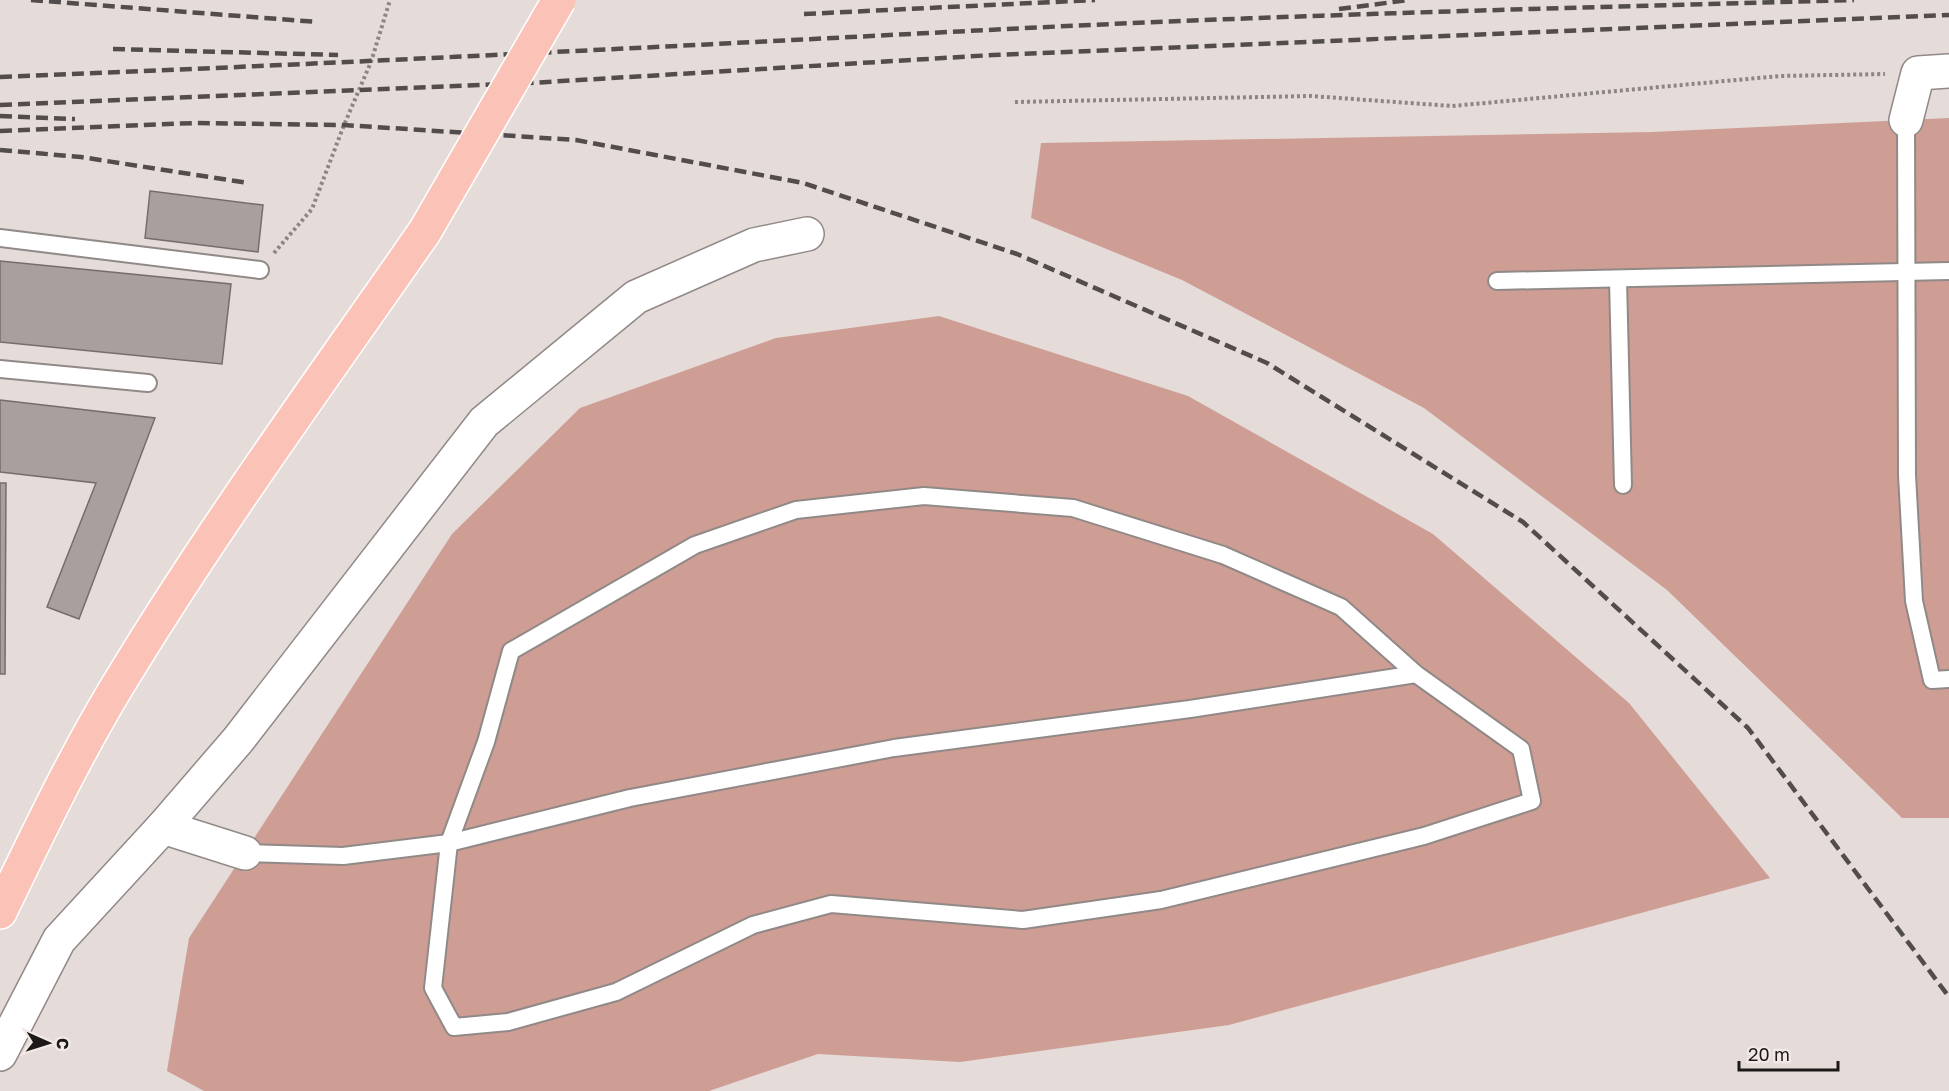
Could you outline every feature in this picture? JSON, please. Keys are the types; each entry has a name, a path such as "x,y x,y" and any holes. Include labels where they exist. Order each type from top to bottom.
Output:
{"main road":[{"path":"0,912 40,829 128,668 227,516 425,231 559,0"}],"street":[{"path":"1906,120 1933,72"},
{"path":"0,1054 59,940 164,826 238,740 484,422 636,297 754,245 807,234"},
{"path":"164,826 245,853"}],"lane":[{"path":"1906,120 1907,475 1914,601 1932,680 1949,679"},
{"path":"0,238 260,270"},
{"path":"1497,281 1949,271"},
{"path":"1618,279 1623,485"},
{"path":"0,369 148,383"},
{"path":"924,496 1073,508 1223,555 1341,607 1416,674 1521,749 1532,801 1424,836 1161,900 1023,920 831,904 753,925 616,992 508,1022 454,1027 433,988 449,843 486,742 511,651 695,545 796,510 924,496"},
{"path":"245,853 343,856 449,843 630,798 894,748 1190,710 1416,674"}],"path":[{"path":"260,270 312,209 371,62 390,0"},
{"path":"1015,102 1311,96 1452,106 1780,76 1933,72"}],"shaded area":[{"path":"1949,118 1949,818 1902,818 1667,590 1424,408 1182,280 1031,218 1041,143 1652,132"},
{"path":"939,316 1188,396 1433,534 1629,703 1770,878 1229,1025 960,1062 818,1054 709,1091 204,1091 167,1071 189,938 452,534 580,408 776,338"}],"building":[{"path":"150,191 263,205 258,252 145,238"},
{"path":"0,261 231,284 222,364 0,342"},
{"path":"0,400 155,418 79,619 47,607 96,483 0,472"},
{"path":"0,483 6,483 5,674 0,674"}],"railway":[{"path":"31,0 318,22"},
{"path":"804,14 1095,0"},
{"path":"1339,9 1409,0"},
{"path":"0,77 1204,20 1854,0"},
{"path":"0,105 530,83 993,55 1949,15"},
{"path":"113,49 338,55"},
{"path":"0,116 75,119"},
{"path":"0,131 195,123 344,125 576,140 803,183 1017,254 1267,363 1523,522 1748,728 1949,997"},
{"path":"0,150 81,157 248,183"}]}
